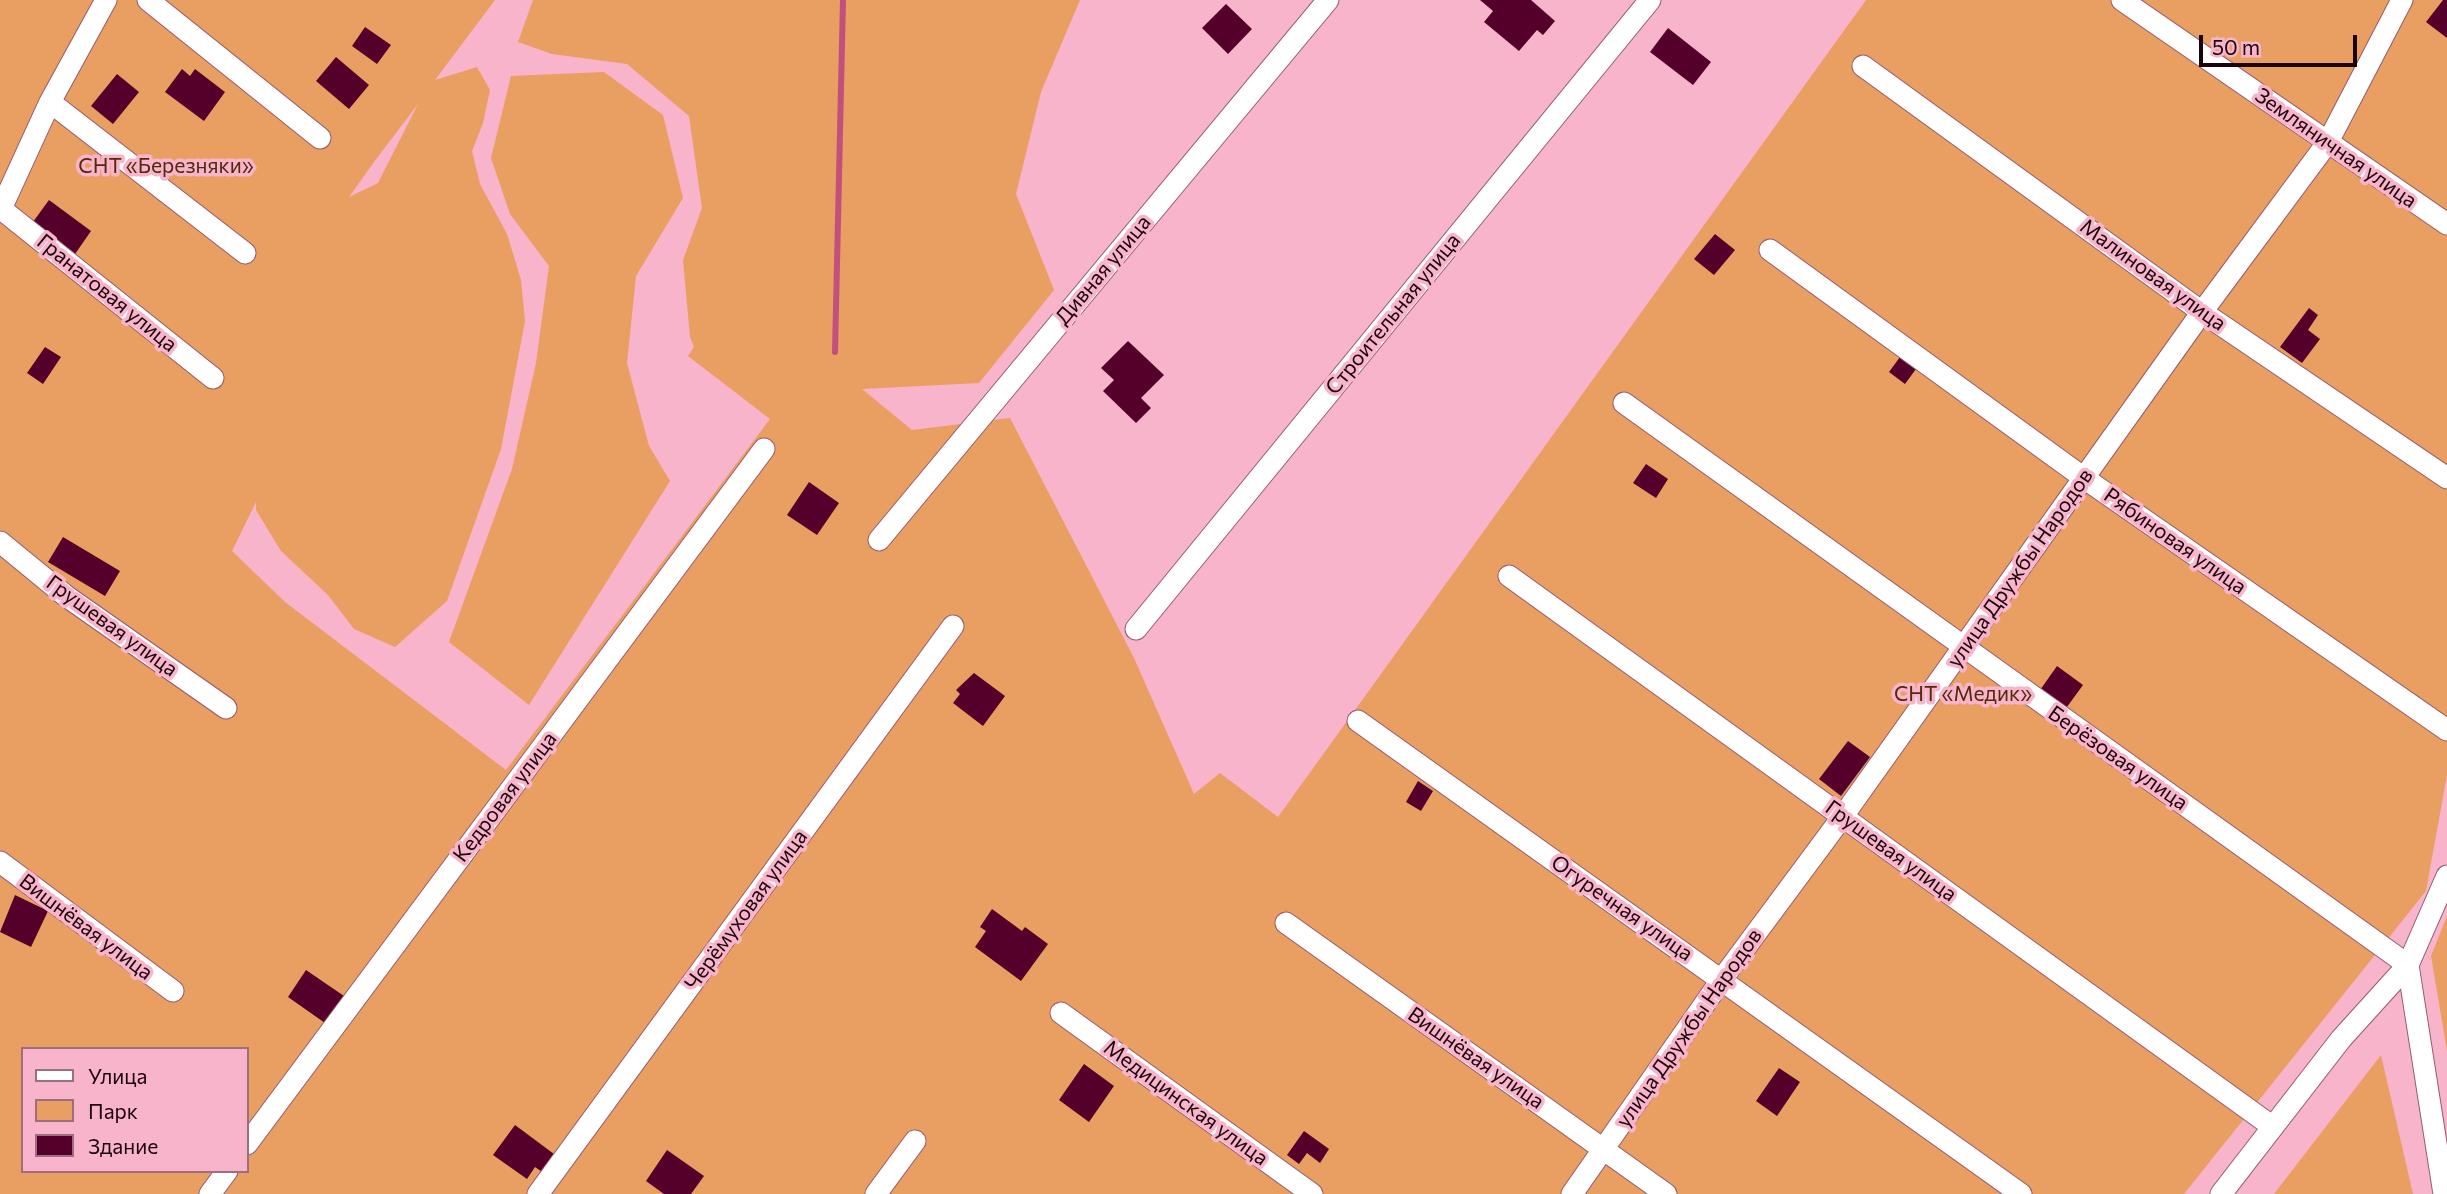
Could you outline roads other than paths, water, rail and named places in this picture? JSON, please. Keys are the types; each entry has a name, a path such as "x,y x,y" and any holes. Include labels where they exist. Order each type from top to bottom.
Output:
{"street":[{"path":"0,209 50,103 106,0"},
{"path":"148,0 320,138"},
{"name":"Дивная улица","path":"879,540 1328,0"},
{"name":"Строительная улица","path":"1136,629 1650,0"},
{"name":"Земляничная улица","path":"2122,0 2447,224"},
{"name":"улица Дружбы Народов","path":"1572,1194 1721,979 1843,816 2202,312 2328,142 2402,0"},
{"name":"Малиновая улица","path":"1863,65 2202,312 2447,478"},
{"path":"50,103 246,253"},
{"name":"Гранатовая улица","path":"0,209 213,378"},
{"name":"Рябиновая улица","path":"1770,250 2084,478 2447,730"},
{"name":"Берёзовая улица","path":"1624,404 2408,965"},
{"name":"Кедровая улица","path":"248,1143 764,449"},
{"name":"Грушевая улица","path":"0,542 66,596 226,708"},
{"name":"Грушевая улица","path":"1509,576 2273,1127"},
{"name":"Черёмуховая улица","path":"538,1194 953,626"},
{"name":"Огуречная улица","path":"1358,722 2021,1194"},
{"name":"Вишнёвая улица","path":"0,862 173,991"},
{"path":"2221,1194 2341,1039 2408,965 2447,876"},
{"name":"Вишнёвая улица","path":"1286,923 1666,1194"},
{"path":"2408,965 2444,1194"},
{"name":"Медицинская улица","path":"1061,1013 1311,1194"},
{"path":"876,1194 915,1141"},
{"path":"210,1194 226,1173"}],"waterway":[{"path":"835,352 843,0"}],"park label":[{"name":"СНТ «Березняки»","path":"166,166"},
{"name":"СНТ «Медик»","path":"1963,694"}]}
